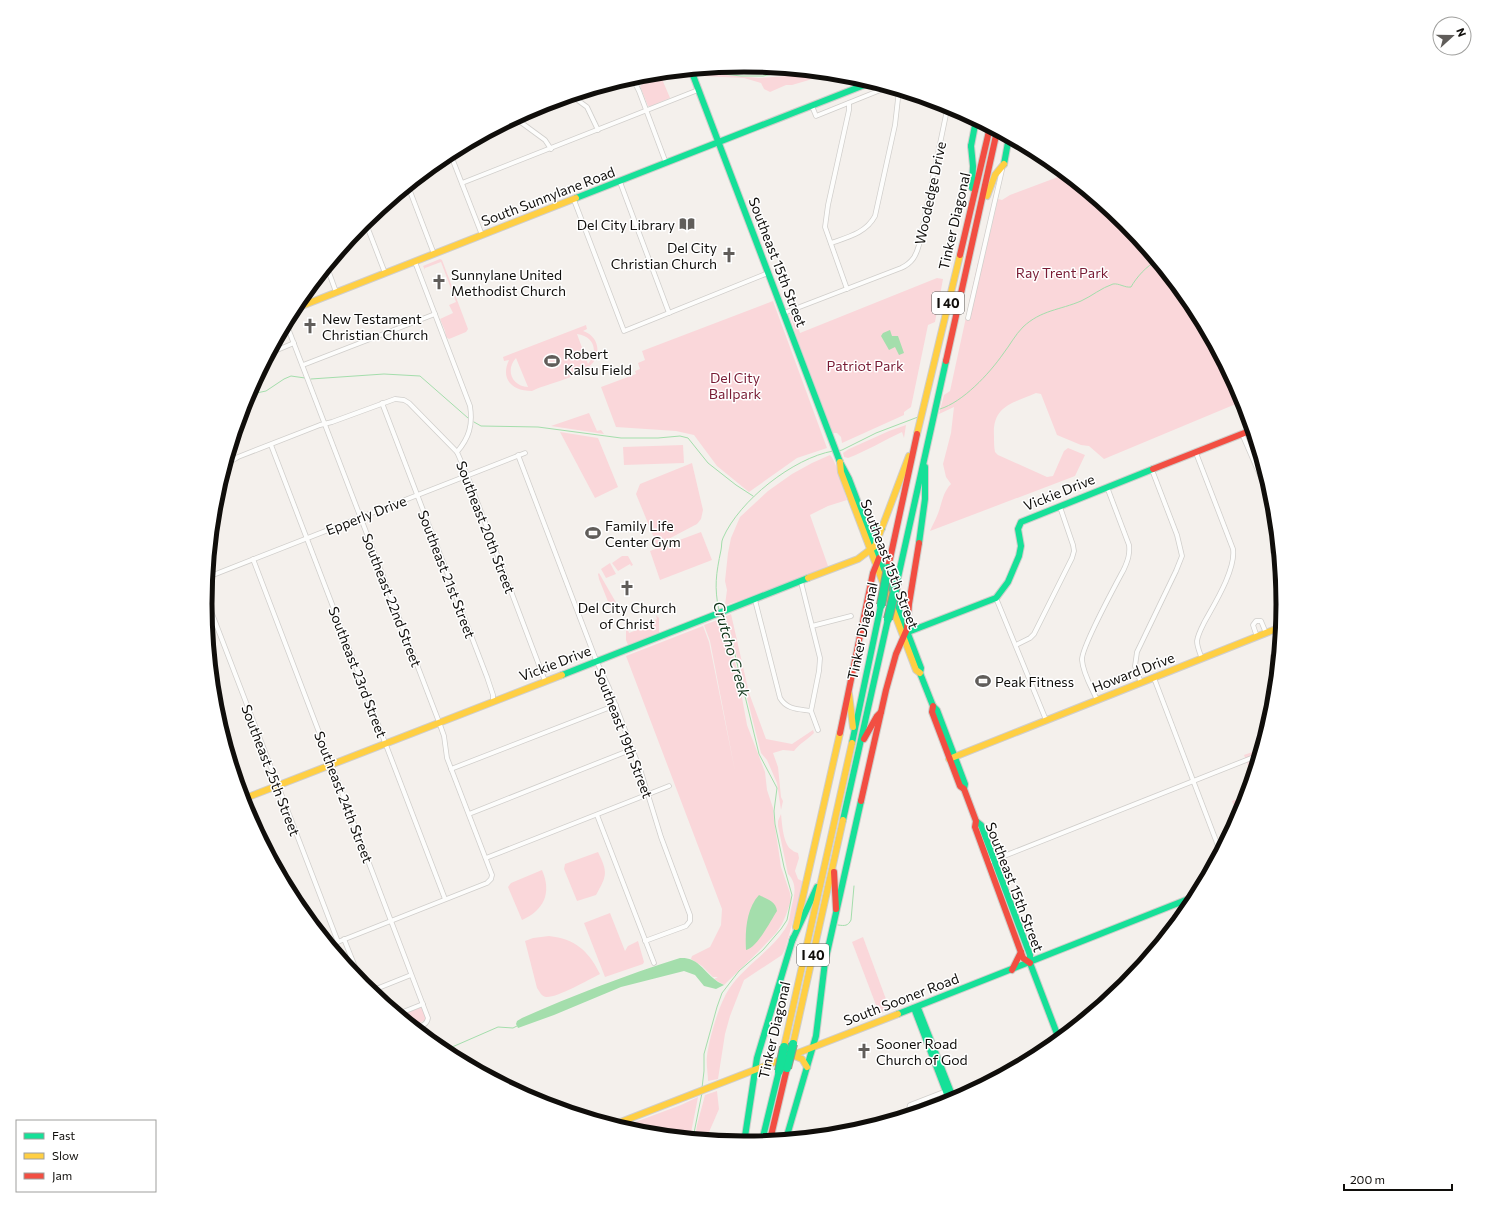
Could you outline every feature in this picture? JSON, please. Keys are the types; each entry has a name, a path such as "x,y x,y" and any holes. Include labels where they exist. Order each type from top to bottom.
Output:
{"main road":[{"name":"Southeast 15th Street","path":"693,75 840,462 841,472 847,480 871,547 876,566 921,668 920,673"},
{"name":"South Sunnylane Road","path":"304,305 863,86"},
{"path":"971,207 973,166 971,146 975,125"},
{"name":"Tinker Diagonal","path":"763,1135 854,734 919,424 926,400 989,132"},
{"name":"Tinker Diagonal","path":"771,1135 897,582 996,136"},
{"path":"976,227 995,176 1004,164 1008,142"},
{"name":"Vickie Drive","path":"996,598 1005,587 1022,549 1018,526 1021,522 1248,432"},
{"path":"871,547 878,541 904,466 915,444"},
{"path":"787,1134 814,1047 825,962 889,676 896,654 906,633 925,500 925,457"},
{"name":"Southeast 15th Street","path":"856,505 868,529 871,547 879,558 900,610 906,633 908,649 916,670 920,673 933,706 937,710 952,758 965,784 964,789 976,821 976,827 1030,955 1030,963 1057,1034"},
{"path":"868,529 874,530 882,528"},
{"name":"Vickie Drive","path":"248,797 596,660 801,582 859,558 871,547"},
{"name":"Tinker Diagonal","path":"745,1136 757,1058 792,941 810,868 849,694 870,587 879,558"},
{"path":"906,633 996,598"},
{"path":"900,610 909,604"},
{"name":"Howard Drive","path":"952,758 1275,629"},
{"path":"896,654 908,649"},
{"path":"849,694 854,734"},
{"path":"859,749 874,721 881,712"},
{"path":"833,865 836,909"},
{"path":"792,941 809,902 822,878"},
{"name":"Southeast 15th Street","path":"1002,890 1023,958 1030,963"},
{"name":"South Sooner Road","path":"622,1122 1030,963 1186,900"},
{"path":"1012,970 1021,952"},
{"path":"916,1007 948,1096"},
{"path":"916,1007 952,1094"},
{"path":"792,1055 802,1059 807,1067"}],"street":[{"path":"635,83 666,163"},
{"path":"462,183 698,90"},
{"path":"812,106 816,116 881,90"},
{"path":"831,244 867,228 875,216 895,125 898,95"},
{"path":"576,99 587,107 598,130"},
{"path":"847,289 825,227 849,110 849,103"},
{"name":"Woodedge Drive","path":"784,313 908,265 917,253 947,112"},
{"path":"520,122 545,140 551,149"},
{"path":"452,159 482,235"},
{"path":"968,318 1004,164"},
{"path":"620,182 669,313"},
{"path":"410,190 434,254"},
{"path":"574,200 624,331 768,273"},
{"path":"368,228 385,273"},
{"name":"Southeast 20th Street","path":"415,262 468,399 471,412 469,434 457,452 545,680"},
{"path":"329,272 336,292"},
{"path":"303,365 435,314"},
{"name":"Southeast 22nd Street","path":"289,329 439,722 444,736 445,750 451,769 491,872 491,879 487,883 445,900"},
{"path":"277,350 294,343"},
{"path":"232,461 325,424 395,399 404,400 409,403 457,452"},
{"name":"Southeast 21st Street","path":"382,403 487,677 493,695 493,701"},
{"path":"1242,434 1260,476"},
{"name":"Southeast 23rd Street","path":"271,445 445,900"},
{"name":"Epperly Drive","path":"213,575 525,453"},
{"path":"1196,453 1234,555 1229,574 1199,633 1198,647 1202,659"},
{"name":"Southeast 19th Street","path":"518,455 596,660 633,749 661,837 690,915 690,922 686,926 645,941"},
{"path":"1141,683 1135,666 1137,652 1182,556 1177,535 1152,470"},
{"path":"1097,700 1085,672 1082,659 1086,644 1126,564 1130,551 1107,487"},
{"path":"1016,645 1030,638 1034,634 1072,558 1074,551 1073,545 1060,507"},
{"name":"Southeast 24th Street","path":"253,559 428,1018 427,1022 420,1026"},
{"path":"801,582 820,658 811,711 818,730"},
{"path":"996,598 1046,720"},
{"path":"755,600 782,702 790,708 811,711"},
{"name":"Southeast 25th Street","path":"212,615 338,942"},
{"path":"812,626 851,616"},
{"path":"1257,637 1253,625 1256,621 1260,622 1266,633"},
{"path":"1154,678 1218,845"},
{"path":"451,769 616,705"},
{"path":"469,814 633,749"},
{"path":"991,861 1253,757"},
{"path":"486,858 669,786"},
{"path":"597,815 654,963"},
{"path":"334,943 445,900"},
{"path":"344,939 355,966"},
{"path":"378,989 411,975"},
{"path":"403,1012 423,1004"},
{"path":"909,1110 910,1105 946,1091"}],"green space":[{"path":"707,73 759,78 798,75 814,77 792,85 786,85 770,92 764,89 761,83 744,78 701,76"},
{"path":"662,79 670,98 648,106 640,86 647,81"},
{"name":"Ray Trent Park","path":"1060,176 1095,204 1144,253 1186,308 1205,338 1237,403 1104,459 1089,446 1081,445 1057,435 1041,394 1036,393 1019,400 1006,407 996,418 994,426 995,452 998,455 1047,477 1053,476 1064,451 1068,448 1085,455 1075,476 930,531 939,512 944,495 951,484 946,477 943,464 951,433 954,407 939,414 944,395 950,391 978,262 983,263 998,199 1002,200 1010,195"},
{"path":"440,259 442,260 468,329 466,332 449,339 446,337 440,319 453,313 449,305 456,302 441,262 425,268 425,270 423,266"},
{"name":"Patriot Park","path":"937,278 943,279 935,322 928,325 911,407 904,412 904,415 842,443 841,437 837,433 833,433 796,335 790,314 792,312 800,333"},
{"name":"Del City Ballpark","path":"773,301 827,448 797,458 749,492 717,466 694,435 676,431 616,427 601,387 636,374 635,371 640,369 638,363 645,360 642,351"},
{"name":"Robert Kalsu Field","path":"586,325 587,329 583,331 592,337 597,346 597,356 592,364 584,370 574,376 532,391 519,389 510,383 506,373 509,360 504,361 503,357","holes":["577,334 583,335 591,341 593,345 593,354 588,364","516,358 528,387 518,384 512,377 511,367"]},
{"path":"589,413 597,431 601,430 604,434 551,426"},
{"path":"906,425 904,438 902,432 869,449 848,458 844,457 843,453 849,449"},
{"path":"560,432 598,438 618,487 595,498"},
{"path":"683,445 684,463 624,465 623,447"},
{"path":"830,455 837,469 847,500 828,506 810,515 828,566 768,592 725,605 727,590 725,581 728,553 731,538 740,517 768,491 792,474"},
{"path":"692,463 703,510 701,519 697,524 657,545 636,494 640,484"},
{"path":"701,532 712,560 660,580 650,551"},
{"path":"622,556 628,556 633,565 631,566 630,564 618,571 612,563"},
{"path":"610,563 616,574 606,578 601,569"},
{"path":"599,573 618,606 617,608 611,609 599,579"},
{"path":"731,614 749,693 766,739 792,744 813,730 814,733 794,751 783,750 773,753 778,767 781,797 783,801 781,810 777,783 767,760 761,753 730,630 724,617"},
{"path":"656,615 659,618 659,633 628,645 626,640 626,630 628,630 629,633 642,628 657,619"},
{"path":"720,619 727,632 737,670 747,725 765,772 767,790 773,808 781,867 791,900 782,924 776,933 724,985 714,979 718,977 713,977 702,966 691,959 692,956 710,947 721,925 722,909 626,656 703,626 709,642 735,771 710,641 704,625"},
{"path":"1255,751 1250,770 1244,755"},
{"path":"1240,798 1235,810 1232,801"},
{"path":"781,814 787,844 793,851 798,853 799,858 795,871 798,879 804,882 785,949 782,955 744,980 730,1016 725,1034 718,1079 708,1081 708,1049 712,1031 725,995 742,973 779,937 787,926 789,920 794,897 794,885 788,874 778,826 778,821"},
{"path":"598,852 605,870 602,883 596,895 577,901 564,869 565,864"},
{"path":"542,870 546,886 544,900 536,911 522,920 508,887 511,883"},
{"path":"610,913 625,951 628,946 638,941 644,962 643,964 605,977 584,923"},
{"path":"549,936 566,940 580,947 591,958 600,974 557,995 551,997 543,996 537,988 525,941 533,938"},
{"path":"863,937 890,1010 879,1013 852,942"},
{"path":"422,1008 426,1016 425,1020 417,1024 404,1013"},
{"path":"717,1091 719,1109 708,1135 696,1133 705,1095"},
{"path":"698,1097 691,1133 631,1124"}],"shaded area":[{"path":"890,330 892,336 898,336 904,353 899,355 895,347 889,350 881,336 883,333"},
{"path":"759,895 773,903 777,911 759,939 755,944 746,950 747,921 751,907"},
{"path":"680,958 695,961 714,979 724,985 716,989 704,986 695,975 684,971 621,987 554,1015 518,1028 516,1024 517,1021 522,1018 581,993"}],"waterway":[{"path":"713,73 741,76 763,76 781,73"},
{"name":"Crutcho Creek","path":"940,409 958,400 975,386 997,362 1020,330 1030,321 1051,311 1081,301 1113,284 1131,287 1142,272 1152,263"},
{"path":"311,379 384,374 420,376 468,418"},
{"path":"255,393 266,391 291,376 305,378"},
{"name":"Crutcho Creek","path":"838,451 876,433 918,417"},
{"path":"474,422 481,426 538,427 621,438 658,438 680,436 688,438 708,463 753,496"},
{"name":"Crutcho Creek","path":"719,611 716,595 717,574 722,540 731,524 741,510 769,483 801,462 817,455 833,451"},
{"name":"Crutcho Creek","path":"702,1088 704,1054 722,993 739,971 763,950 781,929 787,920 792,895 784,867 775,824 774,811 777,788 759,754 730,634 721,615"},
{"path":"838,925 846,925 851,920 854,886"},
{"path":"451,1048 498,1027 513,1028 517,1026"},
{"name":"Crutcho Creek","path":"694,1133 702,1093"}],"traffic: fast":[{"path":"693,75 840,462"},
{"path":"576,198 863,86"},
{"path":"971,146 975,125"},
{"path":"1004,164 1008,142"},
{"path":"971,146 973,166 972,188"},
{"path":"897,582 946,361"},
{"path":"841,464 849,479 921,668 920,673 933,706 937,710 965,784 964,789"},
{"path":"919,543 925,499 925,467"},
{"path":"908,632 996,598 1008,582 1019,556 1021,546 1018,529 1021,522 1153,469"},
{"path":"868,529 874,530 882,528"},
{"path":"881,605 888,568"},
{"path":"562,675 808,578"},
{"path":"888,619 897,582"},
{"path":"852,743 881,605"},
{"path":"843,820 888,619"},
{"path":"787,1134 816,1036 825,962 861,801"},
{"path":"976,821 981,825 1030,955 1030,963 1057,1034"},
{"path":"792,941 817,887"},
{"path":"898,1014 1186,900"},
{"path":"745,1136 757,1058 793,938"},
{"path":"914,1008 948,1096"},
{"path":"918,1008 952,1094"},
{"path":"787,1068 793,1044"},
{"path":"779,1071 784,1047"},
{"path":"763,1135 779,1071"}],"traffic: slow":[{"path":"987,196 995,175 1004,164"},
{"path":"304,305 576,198"},
{"path":"917,434 960,255"},
{"path":"875,546 909,456"},
{"path":"840,462 841,472 916,670 920,673"},
{"path":"808,578 858,559 875,546"},
{"path":"949,759 1275,629"},
{"path":"248,797 562,675"},
{"path":"849,694 853,727"},
{"path":"796,927 840,733"},
{"path":"784,1047 852,743"},
{"path":"793,1044 843,820"},
{"path":"622,1122 898,1014"},
{"path":"792,1055 802,1059 807,1067"}],"traffic: jam":[{"path":"960,255 989,132"},
{"path":"946,361 996,136"},
{"path":"1153,469 1248,432"},
{"path":"888,568 917,434"},
{"path":"861,801 886,690 896,654 907,629 909,604 919,543"},
{"path":"840,733 873,573 879,558"},
{"path":"933,706 932,712 960,786 964,789 976,821 975,827 1023,958 1030,963"},
{"path":"864,739 877,716 881,712"},
{"path":"834,872 836,909"},
{"path":"1012,970 1021,952"},
{"path":"771,1135 787,1068"}],"place":[{"name":"Del City Library","path":"687,224"},
{"name":"Del City Christian Church","path":"729,255"},
{"name":"Sunnylane United Methodist Church","path":"439,282"},
{"name":"New Testament Christian Church","path":"310,326"},
{"name":"Robert Kalsu Field","path":"552,361"},
{"name":"Family Life Center Gym","path":"593,533"},
{"name":"Del City Church of Christ","path":"627,588"},
{"name":"Peak Fitness","path":"983,681"},
{"name":"Sooner Road Church of God","path":"864,1051"}]}
